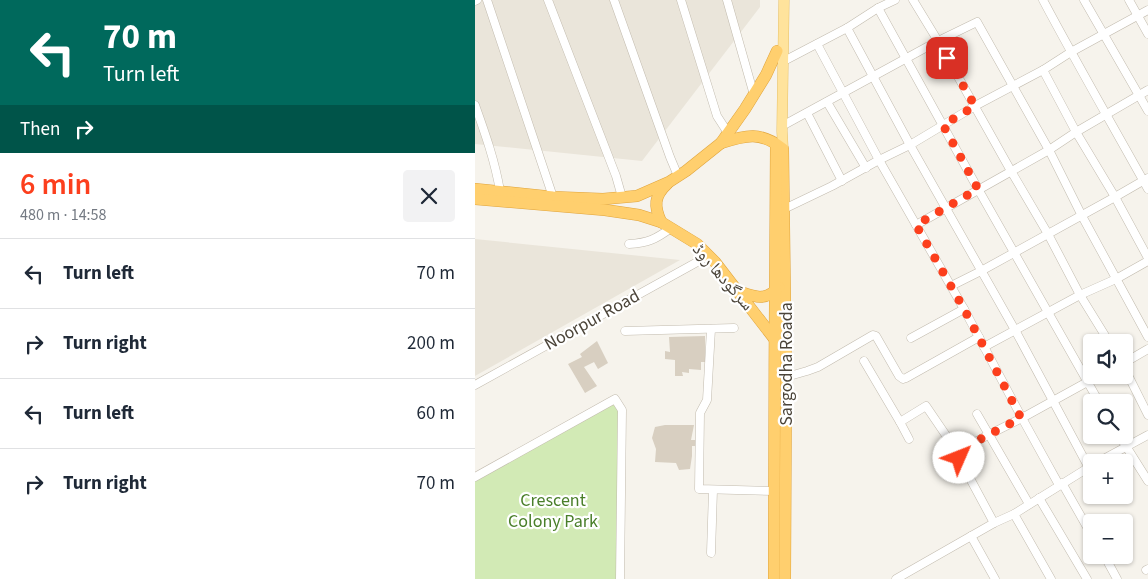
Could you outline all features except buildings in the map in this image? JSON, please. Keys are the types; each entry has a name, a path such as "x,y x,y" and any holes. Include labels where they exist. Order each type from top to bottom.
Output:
{"highway":[{"path":"666,225 657,212 656,201 661,190 724,138 780,56"},
{"path":"724,138 758,136 780,146"},
{"name":"Sargodha Roada","path":"780,146 784,209 785,282 785,579"},
{"name":"Sargodha Roada","path":"774,579 775,292 780,146"},
{"path":"475,199 604,205 622,197 637,196 673,179"},
{"path":"475,189 553,197 604,205"},
{"name":"سرگودھا روڈ","path":"604,205 666,225 697,244 715,262 776,341"},
{"path":"738,291 759,298 769,296 785,282"}],"main road":[{"path":"777,0 782,126 780,146"},
{"path":"780,146 780,56 783,0"}],"street":[{"path":"487,0 553,197"},
{"path":"548,0 616,176 622,197"},
{"path":"614,0 670,157 673,179"},
{"path":"681,0 724,138"},
{"path":"727,0 754,95"},
{"path":"780,56 817,44 895,0"},
{"path":"913,0 1048,234 1080,295 1104,334"},
{"path":"1043,0 1071,52 1146,180 1148,189"},
{"path":"1084,0 1148,111"},
{"path":"1129,0 1148,34"},
{"path":"878,8 1083,375"},
{"path":"784,209 842,181 909,145 1148,10"},
{"path":"782,126 938,41 977,22 1049,150 1082,216 1148,337"},
{"path":"847,28 909,145 1015,330 1083,455"},
{"path":"817,44 879,160 964,309 1021,418 1083,521"},
{"path":"984,347 1080,295 1116,279 1148,260 1043,70"},
{"path":"916,225 1049,150 1148,90"},
{"path":"827,102 866,168"},
{"path":"475,105 497,171 500,191"},
{"path":"807,113 842,181"},
{"path":"951,286 1146,180"},
{"path":"629,244 651,241 660,236 666,225"},
{"name":"Noorpur Road","path":"475,385 709,256"},
{"path":"911,338 964,309"},
{"path":"625,331 734,328"},
{"path":"711,329 707,400 700,413 699,489 775,492"},
{"path":"786,377 818,367 873,335 877,338 899,376 903,379 979,337"},
{"path":"1133,358 1148,349"},
{"path":"864,361 909,439"},
{"path":"958,453 1083,384"},
{"path":"1132,384 1148,415"},
{"path":"475,477 615,398 622,410 620,579"},
{"path":"900,422 926,406 958,453 994,523"},
{"path":"977,414 1029,504"},
{"path":"1113,454 1148,435"},
{"path":"1124,444 1148,481"},
{"path":"896,579 994,523 1014,514 1083,471"},
{"path":"711,553 713,490"},
{"path":"1039,498 1087,579"},
{"path":"1014,514 1051,579"},
{"path":"971,536 995,579"},
{"path":"1109,564 1117,579"}],"shaded area":[{"path":"475,0 760,0 760,7 642,161 475,144"},
{"path":"475,239 680,260 475,376"}],"green space":[{"name":"Crescent Colony Park","path":"615,399 622,410 620,579 475,579 475,477"}],"route":[{"path":"947,58 975,106 943,125 978,189 916,225 964,309 1021,418 961,450 958,453 959,458"}]}
